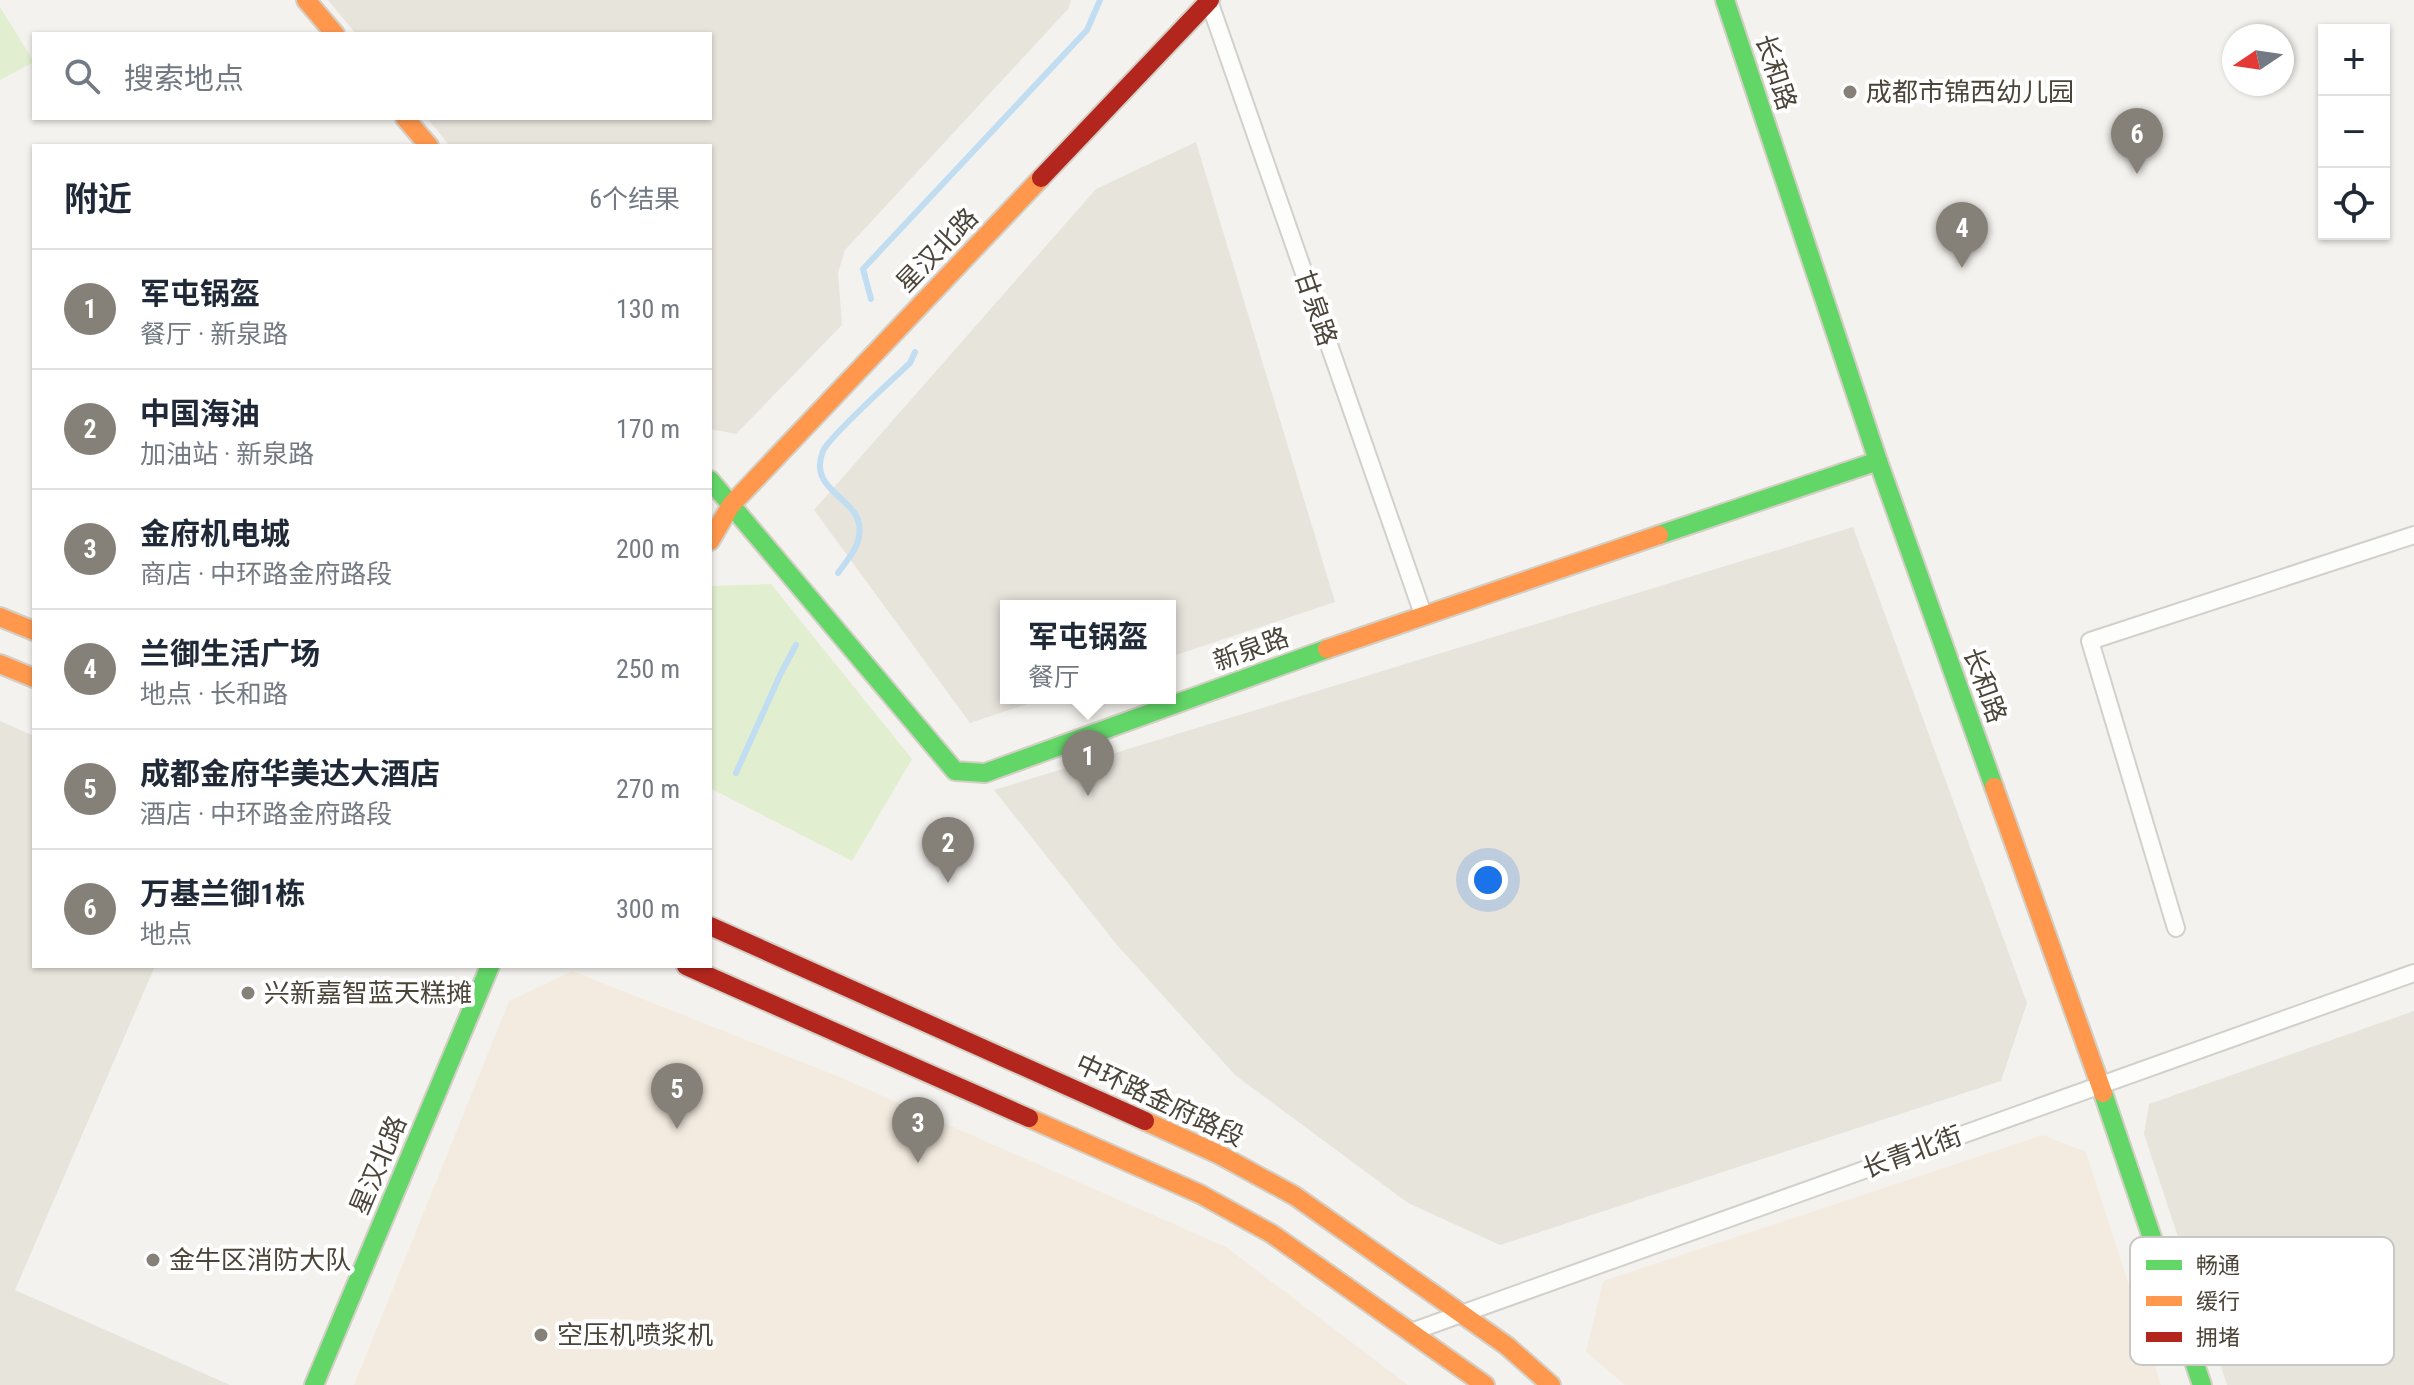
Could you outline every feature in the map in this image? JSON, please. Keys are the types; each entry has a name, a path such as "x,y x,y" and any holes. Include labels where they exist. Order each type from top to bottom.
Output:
{"street":[{"path":"306,0 333,32"},
{"name":"星汉北路","path":"712,538 731,505 1209,0"},
{"name":"甘泉路","path":"1209,0 1423,614"},
{"name":"长和路","path":"1725,0 1878,461 2152,1237"},
{"path":"407,120 427,144"},
{"name":"新泉路","path":"1176,704 1423,614 1878,461"},
{"name":"新泉路","path":"712,482 955,771 985,773 1175,704"},
{"path":"2176,928 2090,641 2414,535"},
{"path":"0,617 32,630"},
{"path":"0,664 32,677"},
{"name":"中环路金府路段","path":"712,927 1220,1155 1295,1196 1507,1346 1551,1385"},
{"name":"星汉北路","path":"314,1385 489,968"},
{"path":"691,968 1200,1194 1272,1234 1485,1385"},
{"name":"长青北街","path":"1411,1332 2414,973"},
{"name":"长和路","path":"2195,1365 2202,1385"}],"shaded area":[{"path":"328,0 1071,0 1069,8 845,250 838,273 842,325 736,434 712,429 712,144 448,144 429,120 712,120 712,32 354,32"},
{"path":"1196,142 1335,602 1176,655 1176,600 1000,600 1000,704 1027,704 970,723 814,510 1096,189"},
{"path":"1853,527 2027,1003 2001,1081 1500,1245 1408,1203 1235,1075 1117,945 994,790"},
{"path":"0,721 32,735 32,968 154,968 15,1290 230,1385 0,1385"},
{"path":"572,971 842,1078 1226,1247 1408,1385 354,1385 509,1001"},
{"path":"2414,1011 2414,1385 2227,1385 2220,1365 2394,1365 2394,1237 2178,1237 2144,1134 2149,1104"},
{"path":"2043,1135 2086,1152 2130,1289 2130,1365 2155,1365 2161,1385 1625,1385 1586,1352 1603,1281"}],"green space":[{"path":"0,7 32,63 0,80"},
{"path":"771,584 912,759 852,861 712,789 712,586"}],"waterway":[{"path":"871,299 863,269 1087,30 1100,0"},
{"path":"838,573 857,545 859,526 848,505 823,478 820,466 823,451 849,421 910,363 915,352"},
{"path":"736,773 796,645"}],"traffic: fast":[{"path":"1725,0 1878,461 1994,787"},
{"path":"1659,535 1878,461"},
{"path":"712,482 955,771 985,773 1175,704"},
{"path":"1176,704 1327,649"},
{"path":"314,1385 489,968"},
{"path":"2103,1093 2152,1237"},
{"path":"2195,1365 2202,1385"}],"traffic: slow":[{"path":"306,0 333,32"},
{"path":"407,120 427,144"},
{"path":"712,538 731,505 1041,178"},
{"path":"1327,649 1659,535"},
{"path":"0,617 32,630"},
{"path":"0,664 32,677"},
{"path":"1994,787 2103,1093"},
{"path":"1029,1118 1200,1194 1272,1234 1485,1385"},
{"path":"1145,1121 1220,1155 1295,1196 1507,1346 1551,1385"}],"traffic: jam":[{"path":"1041,178 1210,0"},
{"path":"712,927 1145,1121"},
{"path":"691,968 1029,1118"}],"place":[{"name":"成都市锦西幼儿园","path":"1850,92"},
{"name":"万基兰御1栋","path":"2137,174"},
{"name":"兰御生活广场","path":"1962,268"},
{"name":"军屯锅盔","path":"1088,796"},
{"name":"中国海油","path":"948,883"},
{"name":"兴新嘉智蓝天糕摊","path":"248,993"},
{"name":"成都金府华美达大酒店","path":"677,1129"},
{"name":"金府机电城","path":"918,1163"},
{"name":"金牛区消防大队","path":"153,1260"},
{"name":"空压机喷浆机","path":"541,1335"}]}
